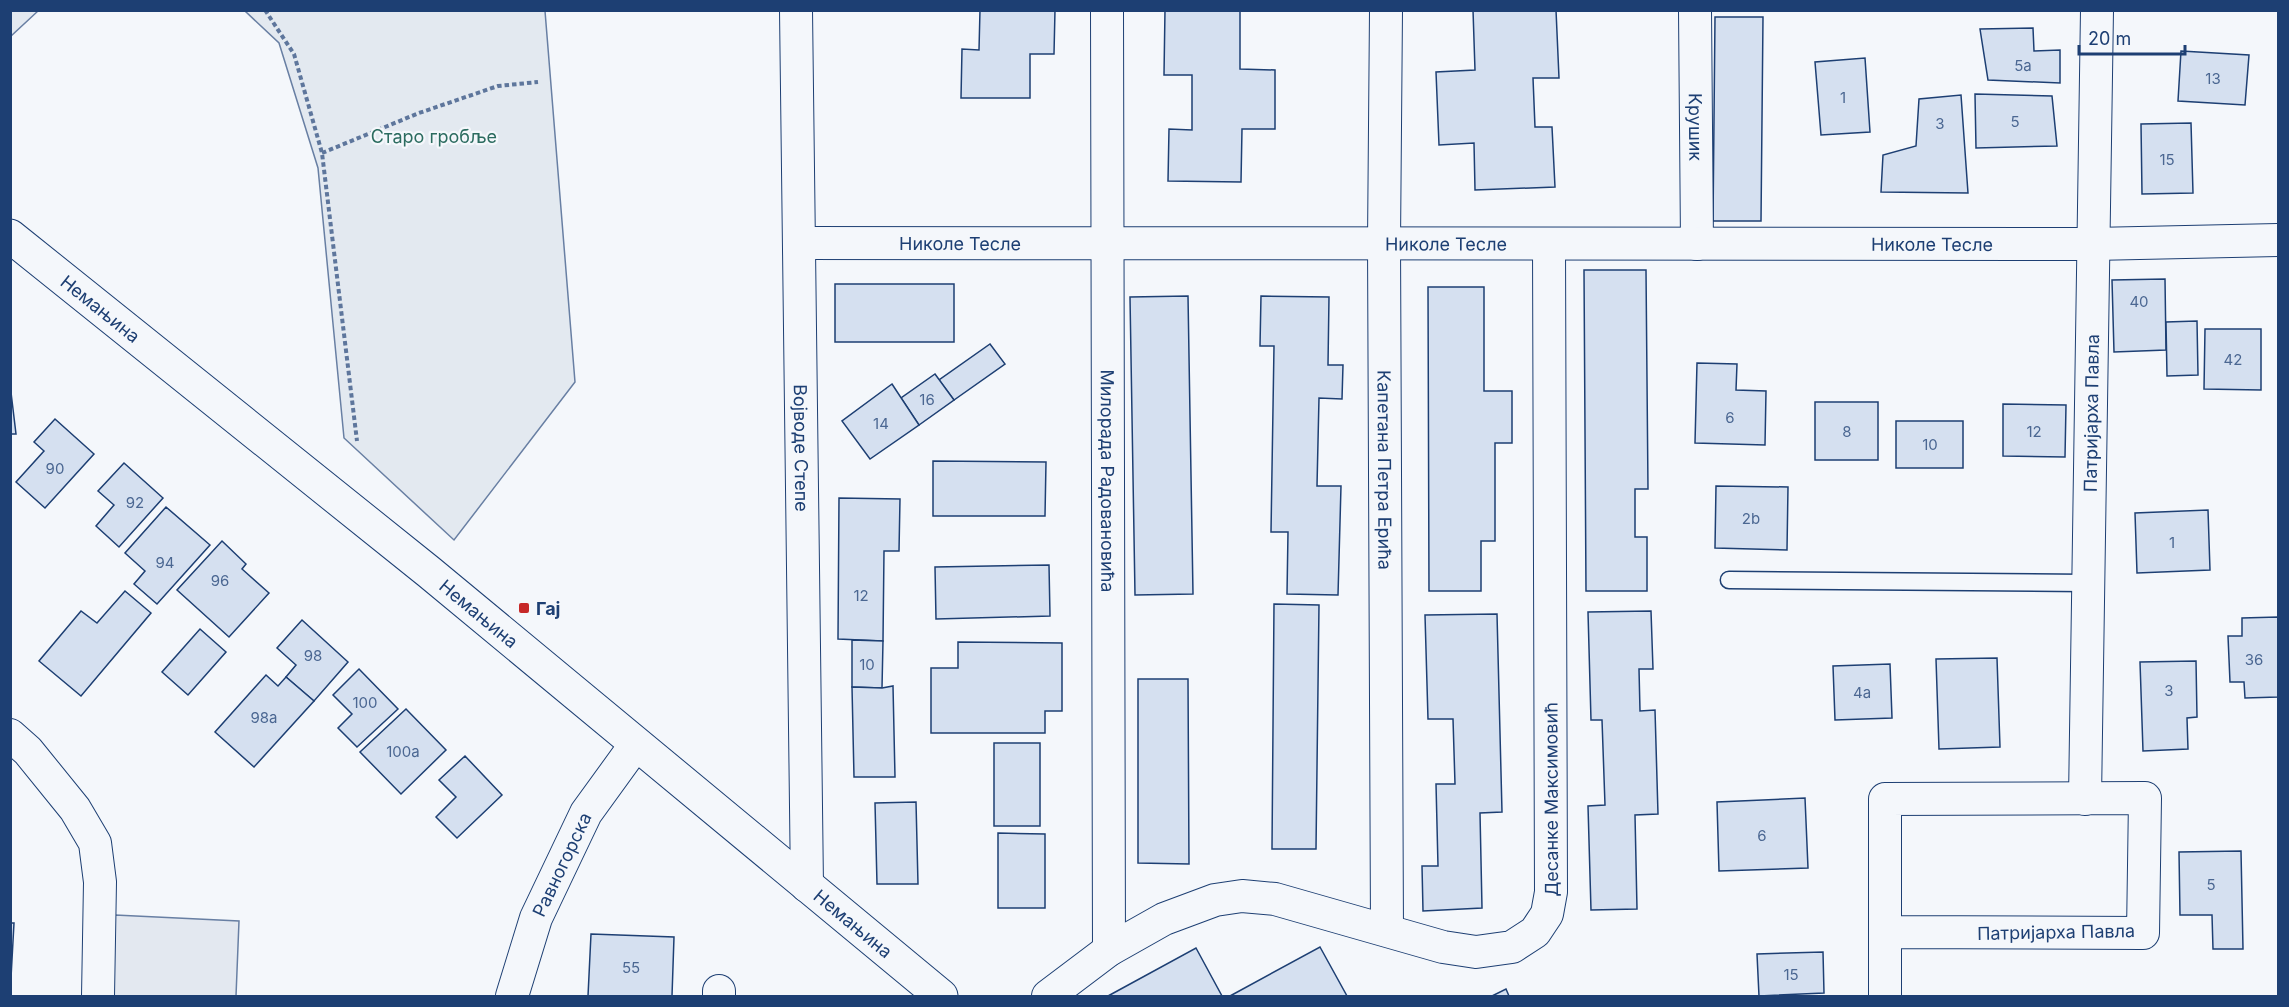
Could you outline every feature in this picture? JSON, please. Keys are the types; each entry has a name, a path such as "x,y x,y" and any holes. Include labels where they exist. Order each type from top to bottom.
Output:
{"street":[{"name":"Војводе Степе","path":"796,10 807,886"},
{"name":"Милорада Радовановића","path":"1107,10 1109,950"},
{"name":"Капетана Петра Ерића","path":"1386,10 1384,242 1387,930"},
{"name":"Крушик","path":"1695,10 1697,244"},
{"path":"2093,244 2097,10"},
{"name":"Немањина","path":"10,236 437,578 940,996"},
{"name":"Николе Тесле","path":"800,243 2093,244 2278,240"},
{"name":"Десанке Максимовић","path":"1048,996 1109,950 1164,920 1215,900 1242,896 1275,899 1443,947 1476,952 1512,947 1535,932 1547,914 1551,892 1549,244"},
{"name":"Патријарха Павла","path":"2085,799 2093,244"},
{"path":"10,735 28,751 75,809 95,843 100,882 98,996"},
{"name":"Равногорска","path":"512,996 536,918 586,813 636,744"},
{"name":"Патријарха Павла","path":"1884,996 1885,799 2145,798 2143,933 1885,932"}],"lane":[{"path":"1729,580 2087,583"}],"path":[{"path":"265,10 294,54 322,153 357,441"},
{"path":"322,153 419,113 498,86 538,82"}],"green space":[{"path":"11,10 38,10 38,11 11,36"},
{"name":"Старо гробље","path":"245,11 545,11 575,382 454,540 344,438 318,168 279,43"}],"shaded area":[{"path":"115,915 239,921 236,996 111,996"}],"building":[{"path":"980,10 1055,10 1054,54 1030,54 1030,98 961,98 962,49 979,50"},
{"path":"1165,10 1240,10 1240,69 1275,70 1275,129 1242,129 1241,182 1168,181 1169,129 1192,130 1192,75 1164,75"},
{"path":"1473,10 1556,10 1559,78 1533,78 1535,127 1552,127 1555,187 1475,190 1474,143 1439,145 1436,72 1475,70"},
{"path":"1715,17 1763,17 1761,221 1713,221"},
{"path":"2033,28 2034,51 2060,50 2060,83 1988,80 1980,29"},
{"path":"2181,51 2249,55 2245,105 2178,101"},
{"path":"1865,58 1870,132 1821,135 1815,62"},
{"path":"1975,94 2052,96 2057,146 1976,148"},
{"path":"1961,95 1968,193 1881,192 1883,155 1916,146 1919,99"},
{"path":"2191,123 2193,193 2142,194 2141,124"},
{"path":"1584,270 1646,270 1648,489 1635,489 1635,537 1647,537 1647,591 1586,591"},
{"path":"2165,279 2166,350 2114,352 2112,280"},
{"path":"835,284 954,284 954,342 835,342"},
{"path":"1428,287 1484,287 1484,391 1512,391 1512,443 1495,443 1495,541 1481,541 1481,591 1429,591"},
{"path":"1188,296 1193,594 1135,595 1130,297"},
{"path":"1261,296 1329,297 1328,365 1343,365 1342,399 1319,398 1317,486 1341,486 1338,595 1287,594 1288,532 1271,532 1274,346 1260,346"},
{"path":"2197,321 2198,375 2167,376 2166,322"},
{"path":"2205,329 2261,329 2261,390 2204,389"},
{"path":"990,344 1005,364 954,400 939,380"},
{"path":"1697,363 1737,364 1736,390 1766,391 1765,445 1695,443"},
{"path":"935,374 954,400 919,425 901,398"},
{"path":"10,384 16,434 10,434"},
{"path":"892,384 919,425 870,459 842,421"},
{"path":"1815,402 1878,402 1878,460 1815,460"},
{"path":"2003,404 2066,405 2065,457 2003,456"},
{"path":"55,419 94,454 45,508 16,482 44,451 34,442"},
{"path":"1896,421 1963,421 1963,468 1896,468"},
{"path":"933,461 1046,462 1045,516 933,516"},
{"path":"124,463 163,498 119,547 96,526 114,505 98,491"},
{"path":"1716,486 1788,487 1787,550 1715,548"},
{"path":"839,498 900,499 899,551 884,551 883,641 838,639"},
{"path":"166,507 210,545 157,604 134,584 145,571 125,553"},
{"path":"2208,510 2210,570 2137,573 2135,513"},
{"path":"222,541 246,564 242,569 269,593 229,637 177,590"},
{"path":"1049,565 1050,616 936,619 935,567"},
{"path":"125,591 151,613 81,696 39,661 81,611 97,623"},
{"path":"1274,604 1319,605 1316,849 1272,849"},
{"path":"1651,611 1653,669 1639,669 1640,711 1655,710 1658,814 1635,815 1637,909 1591,910 1588,806 1605,805 1602,720 1591,720 1588,612"},
{"path":"1497,614 1502,812 1480,813 1482,908 1423,911 1422,866 1438,866 1436,784 1455,784 1453,719 1428,719 1425,615"},
{"path":"2278,617 2278,697 2245,698 2244,682 2230,682 2228,636 2242,636 2242,618"},
{"path":"302,620 348,662 314,701 286,677 296,665 277,648"},
{"path":"200,629 226,652 188,695 162,672"},
{"path":"852,640 883,641 882,688 852,687"},
{"path":"958,642 1062,643 1062,711 1045,711 1045,733 931,733 931,668 958,668"},
{"path":"1997,658 2000,747 1939,749 1936,659"},
{"path":"2196,661 2197,717 2187,718 2188,749 2143,751 2140,662"},
{"path":"1890,664 1892,718 1835,720 1833,666"},
{"path":"359,669 398,709 357,747 338,728 352,714 333,695"},
{"path":"266,675 278,686 286,677 314,701 254,767 215,732"},
{"path":"1138,679 1188,679 1189,864 1138,863"},
{"path":"893,686 895,777 854,777 852,687"},
{"path":"406,709 446,750 401,794 360,752"},
{"path":"994,743 1040,743 1040,826 994,826"},
{"path":"465,756 502,795 457,838 436,817 456,797 439,780"},
{"path":"1805,798 1808,868 1719,871 1717,802"},
{"path":"916,802 918,884 877,884 875,803"},
{"path":"998,833 1045,834 1045,908 998,908"},
{"path":"2241,851 2243,949 2213,949 2212,915 2180,915 2179,852"},
{"path":"10,923 14,923 10,996"},
{"path":"591,934 674,937 672,996 588,996"},
{"path":"1320,947 1347,996 1230,996"},
{"path":"1196,948 1222,996 1108,996"},
{"path":"1823,952 1824,993 1759,996 1757,954"},
{"path":"1506,989 1509,996 1492,996"}],"place":[{"name":"Гај","path":"524,608"}]}
